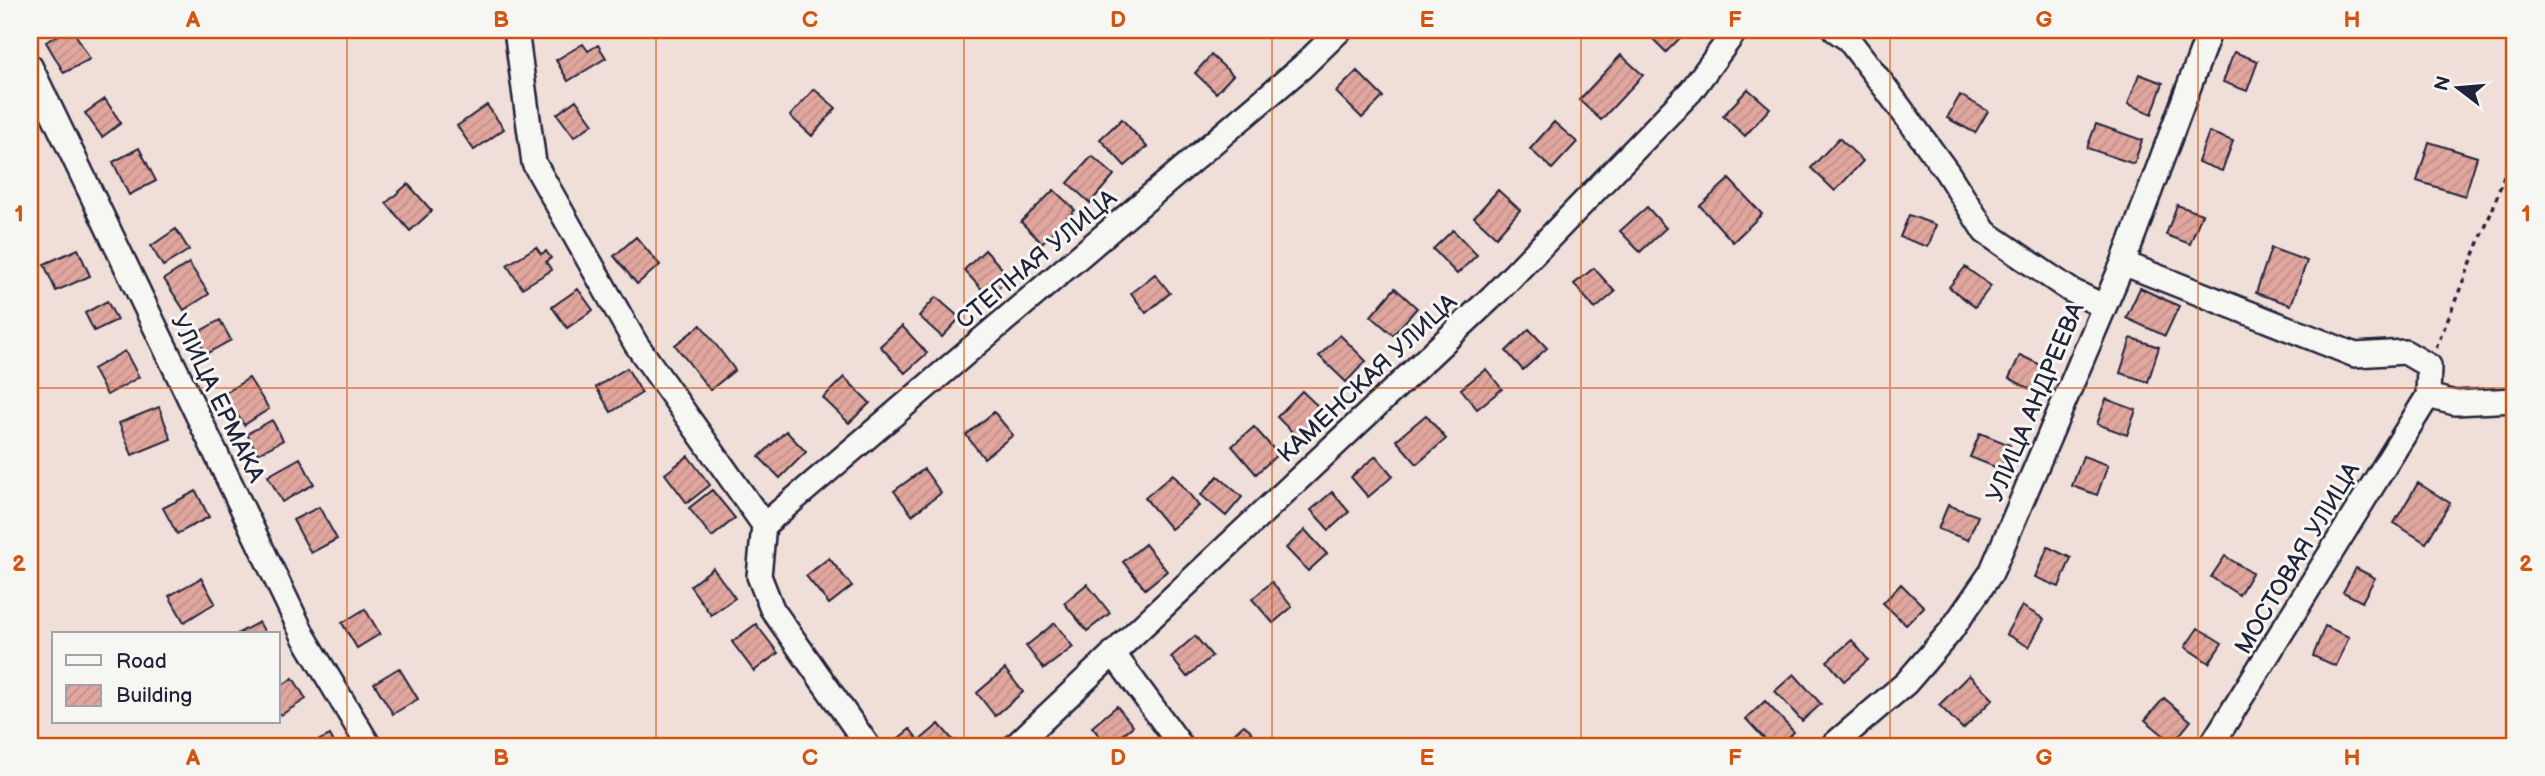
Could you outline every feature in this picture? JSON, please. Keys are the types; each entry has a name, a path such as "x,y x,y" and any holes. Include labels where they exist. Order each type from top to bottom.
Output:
{"street":[{"path":"516,30 534,163 636,344 764,525 759,576 772,609 869,746"},
{"name":"СТЕПНАЯ УЛИЦА","path":"764,525 1291,76 1340,30"},
{"name":"КАМЕНСКАЯ УЛИЦА","path":"1015,746 1494,295 1691,91 1735,30"},
{"path":"1835,30 1849,39 1947,172 1985,233 2070,290 2103,306"},
{"name":"УЛИЦА АНДРЕЕВА","path":"1832,746 1906,683 1950,632 1991,573 2123,262 2210,30"},
{"name":"УЛИЦА ЕРМАКА","path":"30,66 304,638 369,746"},
{"path":"2123,262 2355,355 2405,352 2428,366 2428,396 2455,403 2515,400"},
{"name":"МОСТОВАЯ УЛИЦА","path":"2211,746 2428,396"},
{"path":"1113,653 1181,746"}],"path":[{"path":"2428,366 2493,208 2515,145"}],"building":[{"path":"67,30 73,30 90,59 64,73 46,42"},
{"path":"1676,30 1682,36 1666,52 1646,32"},
{"path":"583,44 588,51 598,45 606,58 568,81 556,60"},
{"path":"2234,52 2258,61 2247,91 2223,82"},
{"path":"1211,55 1233,75 1216,93 1195,73"},
{"path":"1621,55 1643,75 1601,120 1579,100"},
{"path":"1357,71 1383,97 1362,118 1336,92"},
{"path":"2139,74 2163,83 2152,114 2128,104"},
{"path":"814,89 836,108 812,136 790,116"},
{"path":"1748,89 1770,108 1745,136 1723,116"},
{"path":"1960,95 1988,111 1975,133 1947,118"},
{"path":"105,99 121,123 102,137 85,113"},
{"path":"576,100 593,124 574,137 557,114"},
{"path":"487,105 504,129 474,150 457,126"},
{"path":"1122,119 1147,147 1125,166 1100,139"},
{"path":"1554,122 1577,142 1552,169 1530,149"},
{"path":"2096,124 2142,140 2134,164 2087,148"},
{"path":"2209,132 2233,141 2222,171 2198,162"},
{"path":"1839,138 1863,161 1835,191 1811,168"},
{"path":"2429,142 2477,157 2465,196 2417,181"},
{"path":"139,148 156,181 129,195 113,162"},
{"path":"1092,156 1114,175 1090,203 1068,183"},
{"path":"1729,179 1762,214 1733,242 1700,206"},
{"path":"408,184 432,211 410,231 386,203"},
{"path":"1054,190 1075,210 1042,243 1021,222"},
{"path":"1498,190 1520,210 1496,237 1474,217"},
{"path":"2177,205 2202,214 2190,244 2166,235"},
{"path":"1647,207 1666,228 1640,252 1620,231"},
{"path":"1909,215 1936,225 1928,247 1900,237"},
{"path":"176,229 189,250 163,266 151,246"},
{"path":"1453,230 1477,255 1457,274 1433,249"},
{"path":"636,237 660,265 637,284 614,256"},
{"path":"536,247 541,254 546,251 551,258 546,262 552,270 522,288 507,265"},
{"path":"2271,248 2307,261 2291,305 2256,293"},
{"path":"78,249 90,276 56,291 44,264"},
{"path":"985,250 1010,277 989,297 964,270"},
{"path":"189,263 209,294 184,310 164,279"},
{"path":"1965,267 1991,286 1975,307 1949,287"},
{"path":"1594,268 1615,292 1595,309 1574,284"},
{"path":"1155,274 1170,293 1146,313 1131,293"},
{"path":"1395,288 1417,308 1393,335 1371,316"},
{"path":"2140,288 2179,306 2165,336 2126,318"},
{"path":"578,289 593,310 567,328 552,307"},
{"path":"936,297 960,318 942,337 919,316"},
{"path":"107,301 117,320 94,331 85,313"},
{"path":"220,320 231,340 206,354 195,334"},
{"path":"701,325 735,370 710,390 675,345"},
{"path":"902,326 927,353 905,373 880,346"},
{"path":"1529,329 1547,348 1523,370 1506,351"},
{"path":"1340,335 1366,361 1346,382 1319,356"},
{"path":"2131,338 2159,347 2148,382 2120,373"},
{"path":"125,351 139,377 107,395 93,369"},
{"path":"2020,355 2049,369 2037,393 2009,378"},
{"path":"627,368 642,393 611,412 596,387"},
{"path":"1486,369 1502,389 1477,409 1461,389"},
{"path":"844,377 870,403 849,423 823,398"},
{"path":"249,378 269,409 244,425 224,394"},
{"path":"1302,391 1323,411 1298,438 1277,417"},
{"path":"2106,399 2136,410 2127,435 2097,424"},
{"path":"159,407 171,439 132,455 119,423"},
{"path":"994,412 1013,435 984,458 966,435"},
{"path":"1426,415 1446,439 1417,464 1396,440"},
{"path":"272,420 283,440 258,454 247,434"},
{"path":"1254,427 1278,454 1256,474 1232,446"},
{"path":"786,431 806,452 780,478 759,457"},
{"path":"1980,433 2010,445 2000,469 1970,457"},
{"path":"688,456 710,485 687,503 665,474"},
{"path":"1376,456 1393,476 1368,497 1351,477"},
{"path":"2083,456 2108,465 2097,495 2072,486"},
{"path":"300,458 314,484 282,502 268,476"},
{"path":"924,469 941,493 912,515 894,491"},
{"path":"1173,474 1199,506 1171,529 1145,498"},
{"path":"1218,476 1242,497 1226,516 1201,495"},
{"path":"2418,483 2450,503 2426,543 2394,523"},
{"path":"712,490 735,518 712,537 689,508"},
{"path":"196,491 209,517 177,534 163,508"},
{"path":"1332,492 1349,512 1329,530 1311,510"},
{"path":"1948,505 1978,516 1968,540 1938,529"},
{"path":"319,507 337,539 311,553 293,520"},
{"path":"1305,530 1327,554 1308,571 1286,548"},
{"path":"1145,544 1167,571 1145,589 1123,562"},
{"path":"2048,547 2071,558 2059,587 2035,577"},
{"path":"2225,556 2252,573 2239,595 2211,577"},
{"path":"829,558 852,586 829,604 806,576"},
{"path":"713,568 735,598 711,615 690,586"},
{"path":"2356,568 2375,578 2362,602 2343,592"},
{"path":"201,578 215,603 184,622 169,596"},
{"path":"1272,582 1292,607 1273,623 1252,599"},
{"path":"1087,584 1110,613 1087,631 1064,603"},
{"path":"1901,584 1924,607 1906,625 1883,603"},
{"path":"2022,606 2044,619 2029,647 2006,634"},
{"path":"365,609 380,634 357,648 342,623"},
{"path":"259,622 265,632 241,632"},
{"path":"1055,623 1073,647 1044,669 1026,646"},
{"path":"756,624 778,653 754,671 732,642"},
{"path":"2325,626 2349,637 2336,666 2313,656"},
{"path":"2198,628 2222,643 2209,663 2185,647"},
{"path":"1195,636 1212,656 1187,677 1171,657"},
{"path":"1852,640 1868,660 1844,681 1827,661"},
{"path":"399,668 418,699 393,714 374,683"},
{"path":"1005,669 1023,692 995,716 977,693"},
{"path":"1794,674 1821,704 1802,721 1775,691"},
{"path":"1969,675 1993,699 1963,729 1939,705"},
{"path":"293,678 306,699 281,715 280,687"},
{"path":"2164,698 2191,721 2173,743 2145,720"},
{"path":"1765,701 1794,732 1779,746 1771,746 1746,719"},
{"path":"1117,706 1133,726 1108,746 1092,727"},
{"path":"939,724 958,746 900,746 895,741 910,729 919,741"},
{"path":"1244,725 1250,730 1253,736 1250,739 1256,746 1218,746"},
{"path":"330,735 336,746 307,746"}]}
